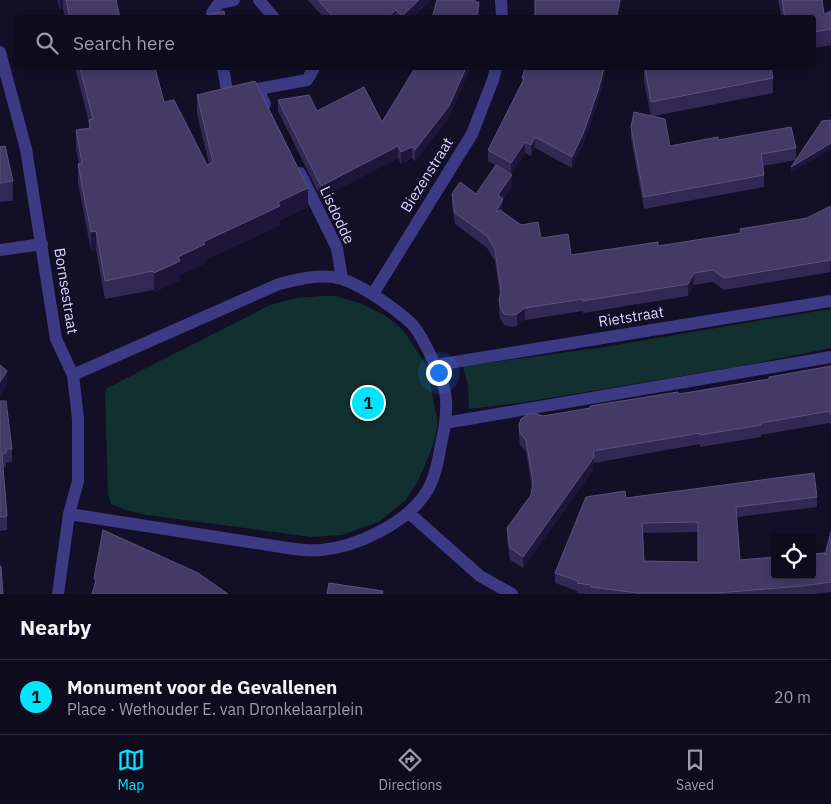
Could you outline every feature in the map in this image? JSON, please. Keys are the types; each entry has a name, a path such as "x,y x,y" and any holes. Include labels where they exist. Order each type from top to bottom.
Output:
{"street":[{"path":"212,15 219,3 234,0"},
{"path":"259,0 272,15"},
{"path":"501,0 502,15"},
{"name":"Bornsestraat","path":"0,52 26,149 56,340 73,375 78,419 78,481 69,514 58,594"},
{"path":"223,70 228,96"},
{"path":"271,116 258,89 307,80 313,70"},
{"name":"Biezenstraat","path":"372,294 472,134 496,70"},
{"name":"Lisdodde","path":"293,160 337,248 342,279"},
{"path":"0,250 42,244"},
{"path":"69,514 294,550 321,550 352,543 386,528 409,513 426,494 438,464 446,423 445,392 436,365 413,325 372,294 342,279 308,277 279,284 73,375"},
{"name":"Rietstraat","path":"436,365 831,302"},
{"path":"446,423 831,357"},
{"path":"409,513 480,576 512,594"}],"green space":[{"path":"336,296 362,304 386,316 403,330 427,366 438,425 432,448 419,479 406,500 380,521 342,535 311,537 147,515 125,510 111,504 108,495 105,392 107,388 270,305 297,298"},
{"path":"831,309 831,348 742,366 519,403 469,409 468,386 463,366 598,348"}],"building":[{"path":"66,0 116,0 119,15 69,15"},
{"path":"318,0 419,0 403,15 396,10 390,15 331,15"},
{"path":"437,0 475,0 475,2 479,2 477,15 433,15"},
{"path":"535,0 620,0 617,15 535,15"},
{"path":"782,0 822,0 824,14 831,11 831,29 816,32 816,15 784,15"},
{"path":"224,11 225,15 209,15"},
{"path":"81,70 156,70 164,102 174,100 207,165 213,162 197,95 255,81 308,188 278,202 280,206 203,242 205,244 178,257 180,261 154,273 153,271 105,281 96,231 91,232 78,164 82,163 76,130 90,128 89,120 93,119"},
{"path":"414,70 465,70 449,106 415,150 412,147 401,152 398,146 321,186 278,100 309,95 317,111 364,87 382,122"},
{"path":"524,70 603,70 583,134 572,157 535,137 531,145 525,142 511,163 488,150 524,79 522,78"},
{"path":"645,70 771,70 773,78 651,102"},
{"path":"634,112 665,119 670,146 718,137 718,140 791,127 796,148 761,154 764,175 644,197 631,127"},
{"path":"831,120 831,143 791,167 822,121"},
{"path":"5,146 13,181 0,183 0,147"},
{"path":"496,165 512,175 498,195 503,199 496,212 500,210 521,225 538,222 541,238 568,234 571,255 658,242 658,246 741,233 740,229 807,218 831,206 831,260 724,278 713,270 694,273 688,284 583,301 583,299 525,308 517,314 504,314 499,300 501,291 495,249 487,236 455,213 452,194 460,182 476,194"},
{"path":"0,365 7,371 0,382"},
{"path":"831,366 831,415 830,411 761,423 761,425 593,451 594,457 523,557 510,548 507,528 531,495 533,482 526,440 520,433 519,425 521,419 528,414 534,413 543,416 590,408 590,406 769,379 769,377"},
{"path":"0,401 6,401 12,449 6,449 6,453 2,454 7,516 0,517"},
{"path":"814,473 817,497 736,507 740,560 771,557 771,579 816,579 816,554 825,553 825,555 831,532 831,582 717,593 638,593 591,587 591,585 577,583 578,581 555,573 586,497 625,491 626,498","holes":["698,522 698,562 644,561 642,523"]},
{"path":"103,530 198,573 228,594 92,594 96,580 94,579"},
{"path":"1,566 3,594 0,594"},
{"path":"329,583 383,591 382,594 327,594"}],"place":[{"name":"Monument voor de Gevallenen","path":"368,403"}]}
